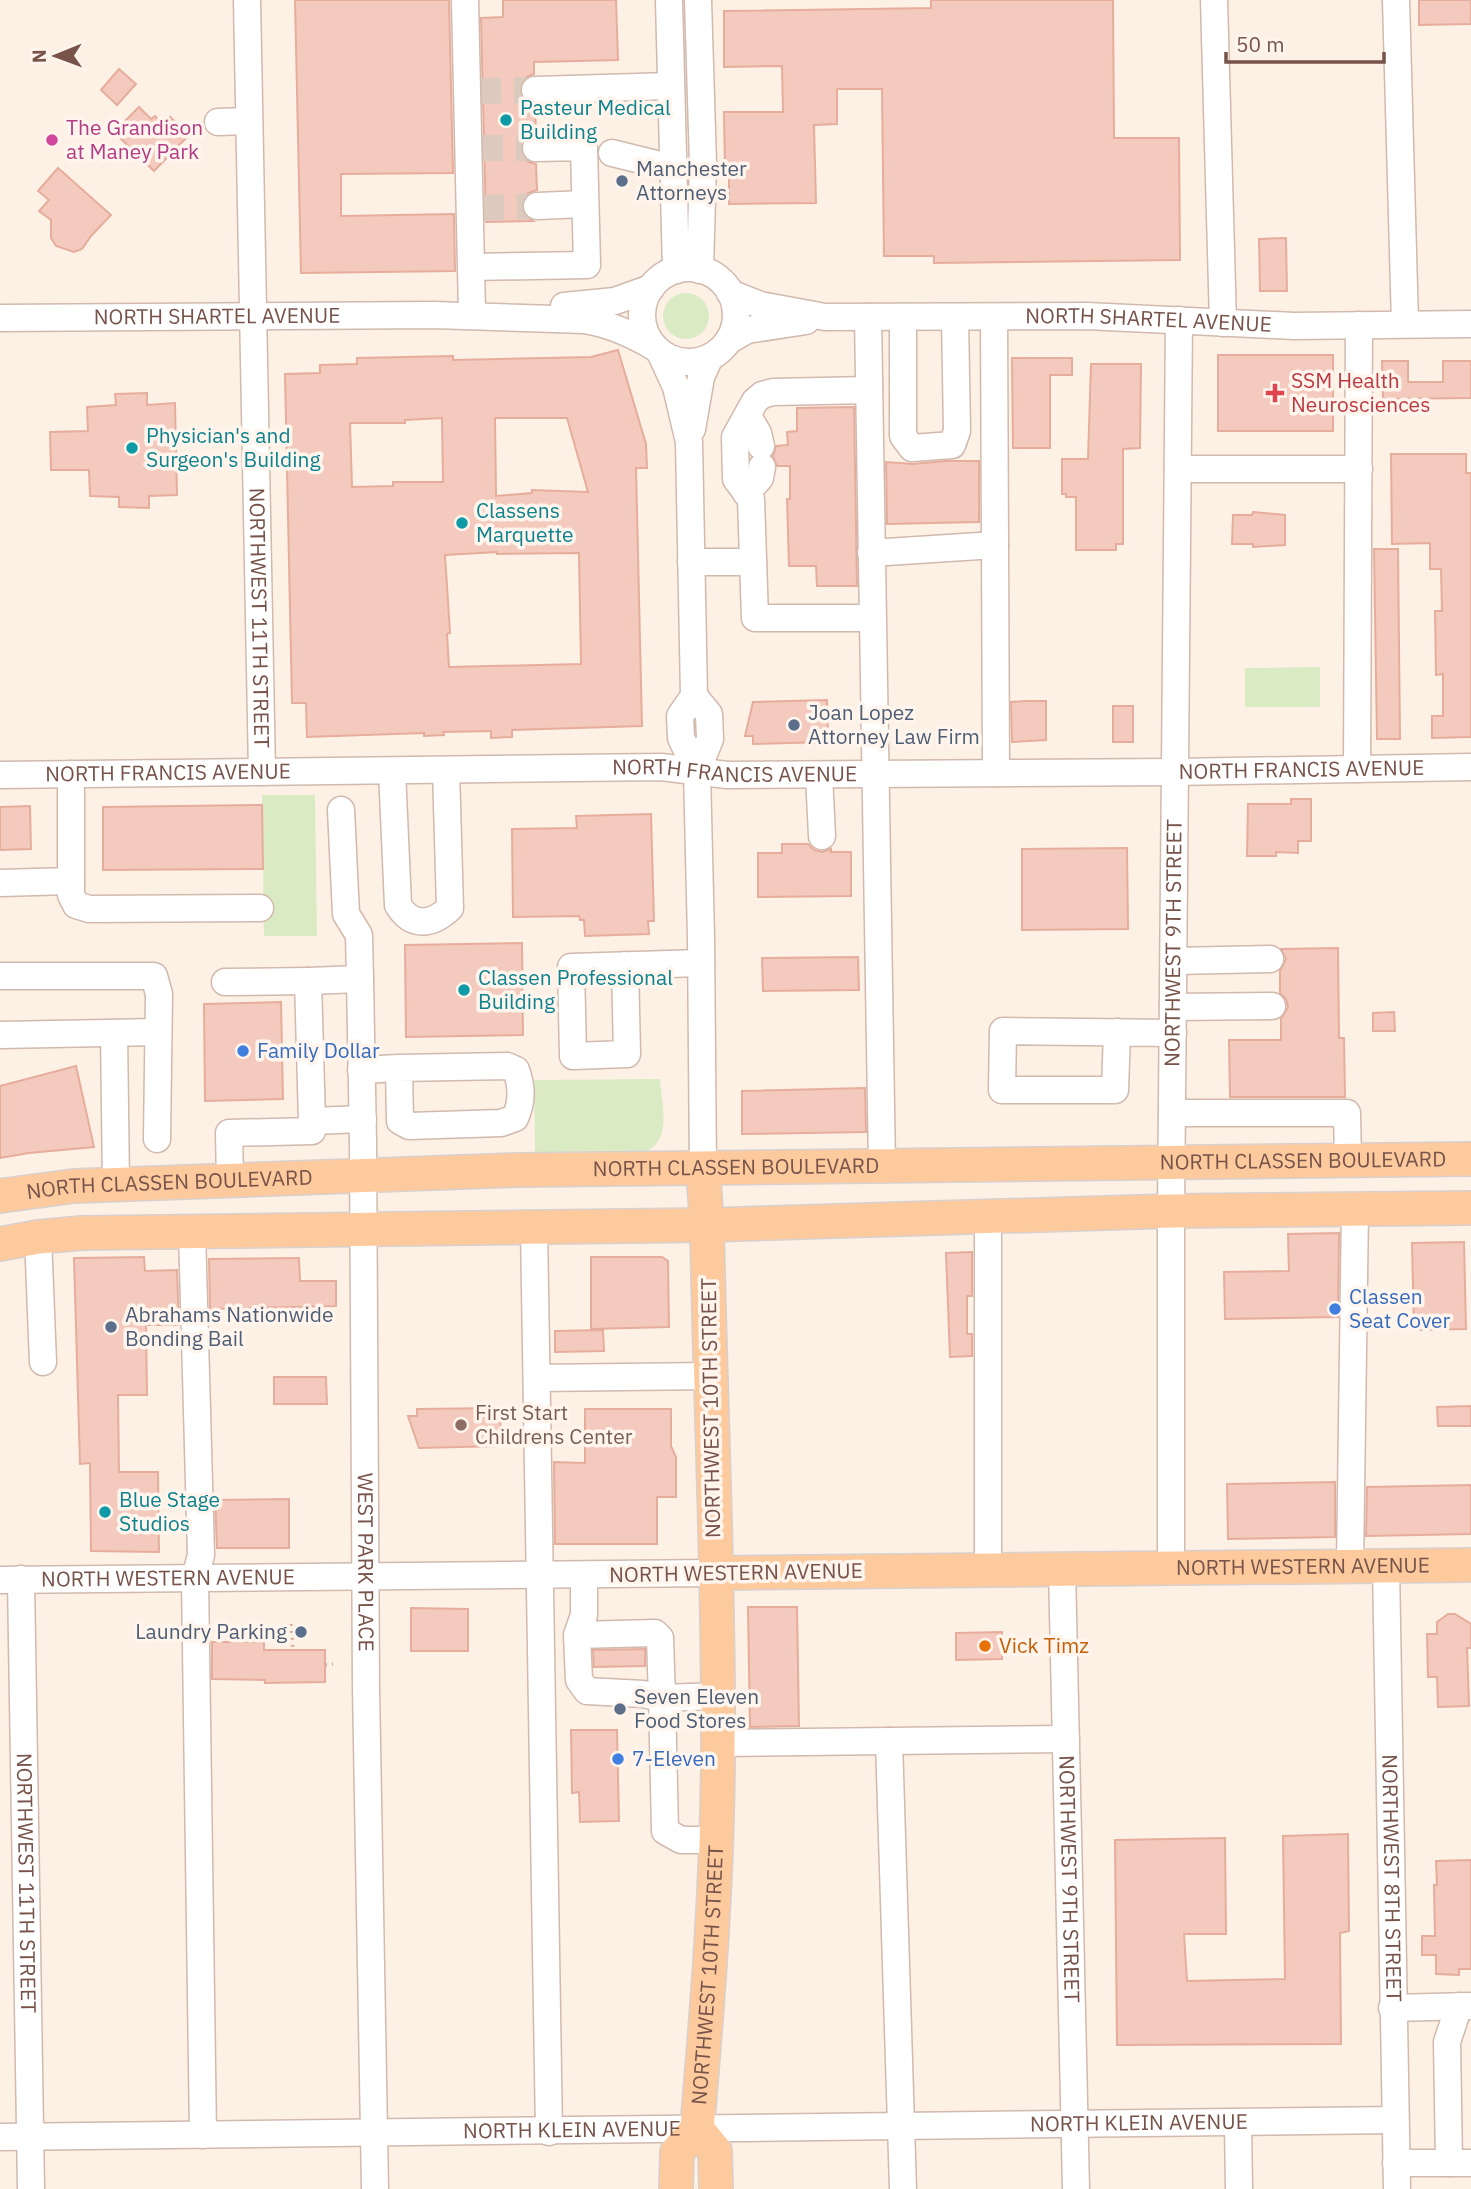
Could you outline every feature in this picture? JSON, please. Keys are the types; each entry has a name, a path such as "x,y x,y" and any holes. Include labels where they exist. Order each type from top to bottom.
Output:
{"main road":[{"name":"NORTH CLASSEN BOULEVARD","path":"0,1196 74,1186 518,1170 1471,1159"},
{"name":"NORTHWEST 10TH STREET","path":"676,2189 677,2152 697,2129 717,1840 718,1696 703,1169"},
{"name":"NORTH CLASSEN BOULEVARD","path":"0,1244 82,1233 706,1225 1171,1211 1471,1208"},
{"name":"NORTH WESTERN AVENUE","path":"715,1573 1471,1565"},
{"name":"NORTHWEST 10TH STREET","path":"697,2129 715,2151 716,2189"}],"street":[{"name":"NORTHWEST 11TH STREET","path":"247,0 239,56 249,121 262,772"},
{"path":"466,0 472,91 472,312"},
{"path":"669,0 673,169 688,270"},
{"path":"688,270 703,164 698,0"},
{"path":"1214,0 1223,323"},
{"path":"1396,0 1405,324"},
{"path":"535,90 671,86"},
{"path":"218,122 249,121"},
{"path":"472,267 587,265 584,148 536,148"},
{"path":"612,153 673,169"},
{"path":"537,206 585,204"},
{"path":"688,270 717,278 730,293 734,303 735,320 719,349 695,362 669,358 657,349 646,333 642,316 645,299 659,278 688,270"},
{"name":"NORTH SHARTEL AVENUE","path":"433,315 601,304 628,298 651,288"},
{"name":"NORTH SHARTEL AVENUE","path":"730,293 760,305 825,317 1087,316 1294,326 1471,324"},
{"name":"NORTH SHARTEL AVENUE","path":"0,318 433,315 601,322 633,334 657,349"},
{"name":"NORTH SHARTEL AVENUE","path":"719,349 747,330 791,325 825,317"},
{"path":"868,317 882,1166"},
{"path":"903,317 904,436 912,449 952,446 957,431 955,318"},
{"path":"994,318 996,774"},
{"name":"NORTHWEST 9TH STREET","path":"1171,1568 1171,1211 1179,320"},
{"path":"1357,769 1359,325"},
{"name":"NORTHWEST 10TH STREET","path":"657,349 676,387 689,442"},
{"name":"NORTHWEST 10TH STREET","path":"703,1169 697,771 681,737 680,716 694,696 689,442 701,377 719,349"},
{"path":"869,390 773,392 762,395 755,401 735,437 736,479 751,499 755,618 872,618"},
{"path":"747,492 760,478 762,456 758,433 748,416"},
{"path":"1178,469 1359,469"},
{"path":"871,553 995,545"},
{"path":"691,562 752,562"},
{"name":"NORTH FRANCIS AVENUE","path":"0,775 661,767 727,775 818,775 1471,767"},
{"path":"392,771 398,905 405,918 419,922 440,918 450,908 446,770"},
{"path":"71,774 71,895 76,905 89,909 260,908"},
{"path":"818,775 822,836"},
{"name":"WEST PARK PLACE","path":"341,810 346,914 359,935 375,2189"},
{"path":"0,883 71,881"},
{"path":"1174,961 1270,959"},
{"path":"625,965 701,963"},
{"path":"0,976 155,976 159,994 157,1139"},
{"path":"225,982 360,979"},
{"path":"230,1181 229,1133 312,1131 308,981"},
{"path":"1173,1007 1272,1006"},
{"path":"1117,1032 1115,1090 1002,1090 1003,1031 1117,1032 1173,1033"},
{"path":"0,1035 158,1032"},
{"path":"114,1033 116,1184"},
{"path":"361,1070 399,1068 507,1066 516,1070 521,1107 515,1118 501,1123 409,1126 400,1121 399,1068"},
{"path":"1172,1114 1347,1113 1348,1160"},
{"path":"312,1121 362,1119"},
{"path":"1350,1566 1355,1209"},
{"path":"988,1218 988,1570"},
{"path":"534,1228 549,2132"},
{"path":"192,1231 201,1555 195,1578 203,2135"},
{"path":"38,1237 43,1362"},
{"path":"537,1378 710,1376"},
{"name":"NORTHWEST 8TH STREET","path":"1386,1566 1397,2176"},
{"name":"NORTHWEST 9TH STREET","path":"1062,1569 1076,2189"},
{"name":"NORTH WESTERN AVENUE","path":"11,1580 715,1573"},
{"path":"584,1574 584,1615 577,1635 579,1679 587,1691 643,1694 662,1698 718,1696"},
{"name":"NORTHWEST 11TH STREET","path":"11,1580 31,2189"},
{"path":"577,1635 655,1633 660,1637 665,1831 681,1840 717,1840"},
{"path":"718,1743 1066,1738"},
{"path":"889,1741 903,2189"},
{"path":"1392,2008 1465,2006 1447,2042 1460,2163 1397,2176"},
{"name":"NORTH KLEIN AVENUE","path":"0,2137 1395,2120"},
{"path":"1238,2123 1239,2189"}],"path":[{"path":"291,1624 293,1650"},
{"path":"325,1665 332,1664"}],"green space":[{"path":"686,293 702,300 709,316 702,332 686,339 670,332 663,316 670,300"},
{"path":"1320,667 1320,707 1245,707 1245,668"},
{"path":"262,795 315,795 317,936 264,936"},
{"path":"660,1079 662,1134 650,1149 639,1154 535,1152 534,1080"}],"building":[{"path":"295,0 449,0 453,173 341,174 341,216 454,214 455,271 301,273"},
{"name":"Pasteur Medical Building","path":"503,0 616,0 618,60 534,62 534,74 521,83 519,91 522,99 535,106 536,132 527,135 520,148 523,157 536,164 537,190 523,198 521,206 524,215 533,221 486,222 481,18 503,17"},
{"path":"931,0 1113,0 1114,138 1179,138 1180,260 934,263 934,256 884,256 882,89 837,89 837,124 814,125 816,203 729,204 724,112 783,112 782,66 724,67 724,11 931,8"},
{"path":"1419,0 1471,0 1471,24 1419,25"},
{"path":"119,69 136,84 117,105 101,90"},
{"path":"139,107 151,119 155,116 163,124 170,117 189,135 154,171 120,138 126,132 120,126"},
{"path":"58,168 111,215 82,249 74,252 56,246 51,238 51,220 39,211 49,200 38,191"},
{"path":"1286,238 1287,291 1260,291 1259,239"},
{"name":"Classens Marquette","path":"618,350 646,444 647,468 636,468 642,726 512,730 512,737 491,738 491,731 443,732 444,735 424,736 424,733 307,737 306,703 292,703 285,374 320,373 320,365 357,364 357,358 453,356 453,360 591,357","holes":["442,418 443,482 393,482 393,486 352,487 350,423 405,423 405,420","495,418 567,418 588,492 532,490 532,493 496,496","497,552 579,553 581,664 449,667 447,634 450,633 445,555"]},
{"path":"1218,355 1333,355 1333,431 1218,431"},
{"path":"1012,358 1072,358 1072,375 1050,375 1050,448 1013,448"},
{"path":"1382,361 1408,361 1408,382 1443,382 1443,361 1471,361 1471,398 1383,399"},
{"path":"1091,364 1141,364 1140,448 1123,449 1123,544 1116,544 1116,550 1076,550 1076,497 1062,494 1062,459 1088,459"},
{"name":"Physician's and Surgeon's Building","path":"147,393 147,405 175,403 177,495 149,496 149,508 119,507 119,497 90,496 89,470 51,470 50,432 88,431 87,407 116,405 115,394"},
{"path":"854,407 857,586 817,586 816,566 789,566 787,499 790,499 790,466 777,466 773,456 776,446 788,445 787,432 797,431 797,408"},
{"path":"1391,454 1466,454 1466,473 1471,473 1471,737 1432,738 1432,716 1443,716 1443,674 1436,675 1435,611 1442,611 1441,569 1430,569 1430,543 1392,544"},
{"path":"979,461 979,522 887,524 886,462 913,464"},
{"path":"1253,512 1285,515 1285,545 1253,547 1253,544 1232,544 1233,515 1252,515"},
{"path":"1374,549 1398,549 1400,739 1377,739"},
{"path":"827,700 828,742 753,744 753,736 745,736 753,702"},
{"path":"1046,701 1046,740 1012,742 1011,702"},
{"path":"1113,706 1133,706 1133,742 1113,742"},
{"path":"1291,799 1311,799 1311,841 1298,841 1298,853 1276,852 1276,856 1247,856 1248,804 1291,804"},
{"path":"262,805 263,869 103,870 103,807"},
{"path":"30,806 31,849 0,850 0,807"},
{"path":"651,814 654,921 648,921 649,934 585,936 584,920 580,920 579,916 513,917 512,829 577,828 576,816"},
{"path":"782,844 808,844 814,850 822,852 831,849 831,852 851,852 851,896 758,897 758,853 782,853"},
{"path":"1127,848 1128,929 1022,930 1022,849"},
{"name":"Classen Professional Building","path":"522,943 523,1035 406,1037 405,945"},
{"path":"1338,948 1339,1038 1344,1038 1345,1097 1230,1097 1229,1040 1281,1040 1281,1019 1288,1007 1286,999 1280,993 1280,971 1286,959 1281,949"},
{"path":"858,957 859,990 763,991 762,958"},
{"name":"Family Dollar","path":"281,1002 283,1099 205,1101 204,1004"},
{"path":"1394,1012 1395,1031 1373,1031 1373,1013"},
{"path":"76,1066 94,1147 0,1158 0,1086"},
{"path":"865,1088 866,1132 742,1134 742,1091"},
{"path":"1339,1233 1338,1317 1225,1319 1224,1272 1289,1271 1288,1234"},
{"path":"1464,1242 1466,1329 1414,1330 1412,1243"},
{"path":"972,1252 972,1296 967,1296 967,1334 972,1334 972,1356 950,1357 946,1253"},
{"path":"144,1257 145,1271 177,1270 179,1325 146,1325 147,1395 118,1395 119,1472 158,1472 159,1552 91,1551 90,1463 80,1464 74,1258"},
{"path":"591,1257 662,1257 668,1261 669,1327 591,1329"},
{"path":"299,1258 300,1281 336,1281 336,1306 210,1309 209,1259"},
{"path":"603,1330 604,1351 555,1352 555,1331"},
{"path":"274,1377 326,1377 327,1404 274,1404"},
{"path":"1471,1406 1471,1426 1438,1426 1437,1407"},
{"path":"500,1408 501,1446 419,1448 408,1416 417,1416 417,1409"},
{"path":"585,1409 671,1409 671,1446 676,1457 676,1497 657,1497 657,1544 555,1544 554,1462 585,1463"},
{"path":"1335,1482 1335,1537 1228,1539 1227,1484"},
{"path":"1471,1485 1471,1534 1366,1536 1367,1487"},
{"path":"289,1499 289,1548 217,1548 215,1500"},
{"path":"748,1607 797,1607 799,1726 750,1727"},
{"path":"411,1608 468,1609 468,1651 411,1651"},
{"path":"1448,1614 1455,1614 1471,1624 1471,1648 1467,1648 1469,1706 1438,1707 1437,1677 1428,1677 1427,1634 1437,1634 1437,1622"},
{"path":"1002,1632 1002,1659 956,1660 956,1633"},
{"path":"212,1642 264,1642 264,1650 325,1650 325,1682 265,1683 265,1680 212,1679"},
{"path":"645,1649 645,1666 594,1667 593,1650"},
{"path":"571,1730 617,1730 619,1821 580,1822 579,1792 572,1793"},
{"path":"1348,1834 1349,1931 1340,1933 1341,2044 1117,2045 1115,1840 1225,1838 1226,1934 1184,1934 1187,1981 1285,1979 1283,1836"},
{"path":"1471,1860 1471,1969 1459,1969 1459,1975 1436,1974 1436,1955 1422,1955 1422,1936 1435,1936 1436,1861"}],"tunnel":[{"path":"475,91 535,90"},
{"path":"477,148 536,148"},
{"path":"478,208 537,206"}],"place":[{"name":"Pasteur Medical Building","path":"506,120"},
{"name":"The Grandison at Maney Park","path":"52,140"},
{"name":"Manchester Attorneys","path":"622,181"},
{"name":"SSM Health Neurosciences","path":"1275,393"},
{"name":"Physician's and Surgeon's Building","path":"132,448"},
{"name":"Classens Marquette","path":"462,523"},
{"name":"Joan Lopez Attorney Law Firm","path":"794,725"},
{"name":"Classen Professional Building","path":"464,990"},
{"name":"Family Dollar","path":"243,1051"},
{"name":"Classen Seat Cover","path":"1335,1309"},
{"name":"Abrahams Nationwide Bonding Bail","path":"111,1327"},
{"name":"First Start Childrens Center","path":"461,1425"},
{"name":"Blue Stage Studios","path":"105,1512"},
{"name":"Laundry Parking","path":"301,1632"},
{"name":"Vick Timz","path":"985,1646"},
{"name":"Seven Eleven Food Stores","path":"620,1709"},
{"name":"7-Eleven","path":"618,1759"}]}
